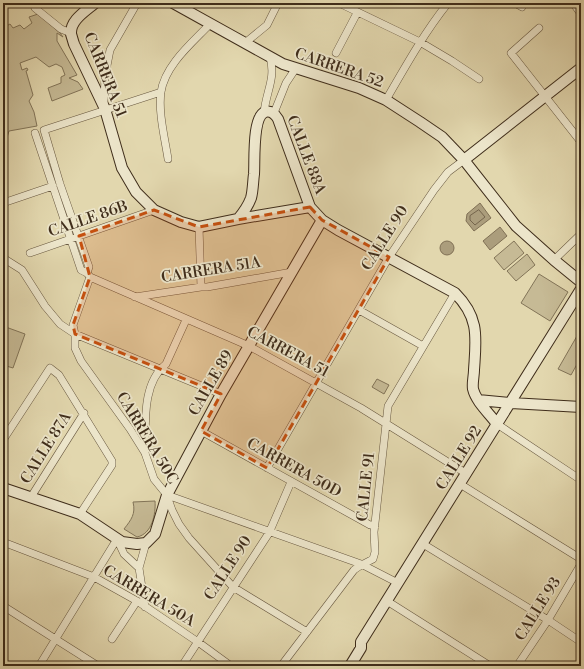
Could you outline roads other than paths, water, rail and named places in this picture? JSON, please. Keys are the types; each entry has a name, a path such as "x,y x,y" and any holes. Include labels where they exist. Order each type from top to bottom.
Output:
{"street":[{"name":"CARRERA 51","path":"95,3 78,18 73,26 71,33 74,44 105,109 122,168 136,192 154,210 181,222 199,227 310,207"},
{"path":"105,109 105,76 110,50 137,3"},
{"name":"CARRERA 52","path":"172,3 283,64 359,88 386,100 442,137 464,160 516,226 581,282"},
{"path":"245,43 267,25 278,3"},
{"path":"339,3 420,42 479,79"},
{"path":"515,3 522,7"},
{"path":"573,3 581,14"},
{"path":"386,100 420,42 444,5"},
{"path":"35,8 61,29 71,33"},
{"path":"336,53 357,12"},
{"path":"168,159 160,109 161,92 167,74 177,60 210,24"},
{"path":"540,28 511,53 581,142"},
{"name":"CALLE 88A","path":"270,57 273,75 264,103 269,113 278,118 310,207"},
{"name":"CALLE 88A","path":"238,219 246,209 251,198 254,173 256,126 260,116 269,113 286,82 296,68"},
{"name":"CALLE 90","path":"267,468 389,258 434,190 448,172 581,68"},
{"path":"35,133 81,270 88,275 89,267 44,130 161,92"},
{"path":"3,203 53,186"},
{"path":"310,207 322,220 455,293 469,311 474,326 476,339 473,389 478,400 497,424 581,480"},
{"name":"CALLE 86B","path":"30,253 154,210"},
{"name":"CALLE 89","path":"146,543 155,534 167,495 221,394 322,220"},
{"path":"199,227 201,287"},
{"path":"554,260 581,234"},
{"path":"3,258 22,270 45,306 60,324 75,334 221,394"},
{"name":"CARRERA 51A","path":"135,297 207,287 292,272"},
{"name":"CARRERA 51","path":"88,275 186,320 249,346 386,423 467,474"},
{"name":"CARRERA 50C","path":"88,275 73,325 75,334 75,348 81,361 130,429 145,454 154,479 167,495 269,533 361,564 398,583"},
{"name":"CALLE 92","path":"350,665 387,600 581,289"},
{"name":"CALLE 91","path":"281,666 354,570 361,564 373,559 375,552 374,532 388,406 455,293"},
{"path":"359,310 423,346"},
{"path":"145,454 148,392 153,378 159,369 166,364 186,320"},
{"path":"3,440 50,368 59,375 84,413 112,461 112,465 80,514"},
{"path":"478,400 581,407"},
{"path":"488,412 490,429 489,437"},
{"name":"CALLE 87A","path":"31,497 84,413"},
{"name":"CARRERA 50D","path":"201,431 370,525 375,525"},
{"name":"CALLE 90","path":"182,666 269,533 291,482"},
{"path":"460,484 581,559"},
{"path":"3,488 80,514 117,539 127,543 146,543 139,568 145,607"},
{"path":"167,495 179,524 189,538 233,587 307,632"},
{"path":"117,539 124,554 139,568"},
{"path":"39,666 117,539"},
{"name":"CARRERA 50A","path":"3,542 94,577 137,601 198,642 230,666"},
{"path":"423,544 548,620 581,642"},
{"name":"CALLE 93","path":"517,666 548,620 581,564"},
{"path":"387,600 490,666"},
{"path":"112,638 137,601"},
{"path":"3,606 98,666"}],"water":[{"path":"480,203 491,218 474,231 466,221 467,214"},
{"path":"500,227 507,236 490,250 483,241"},
{"path":"447,241 452,243 454,248 452,253 447,255 442,253 440,248 442,243"}],"waterway":[{"path":"3,6 7,3"}]}
